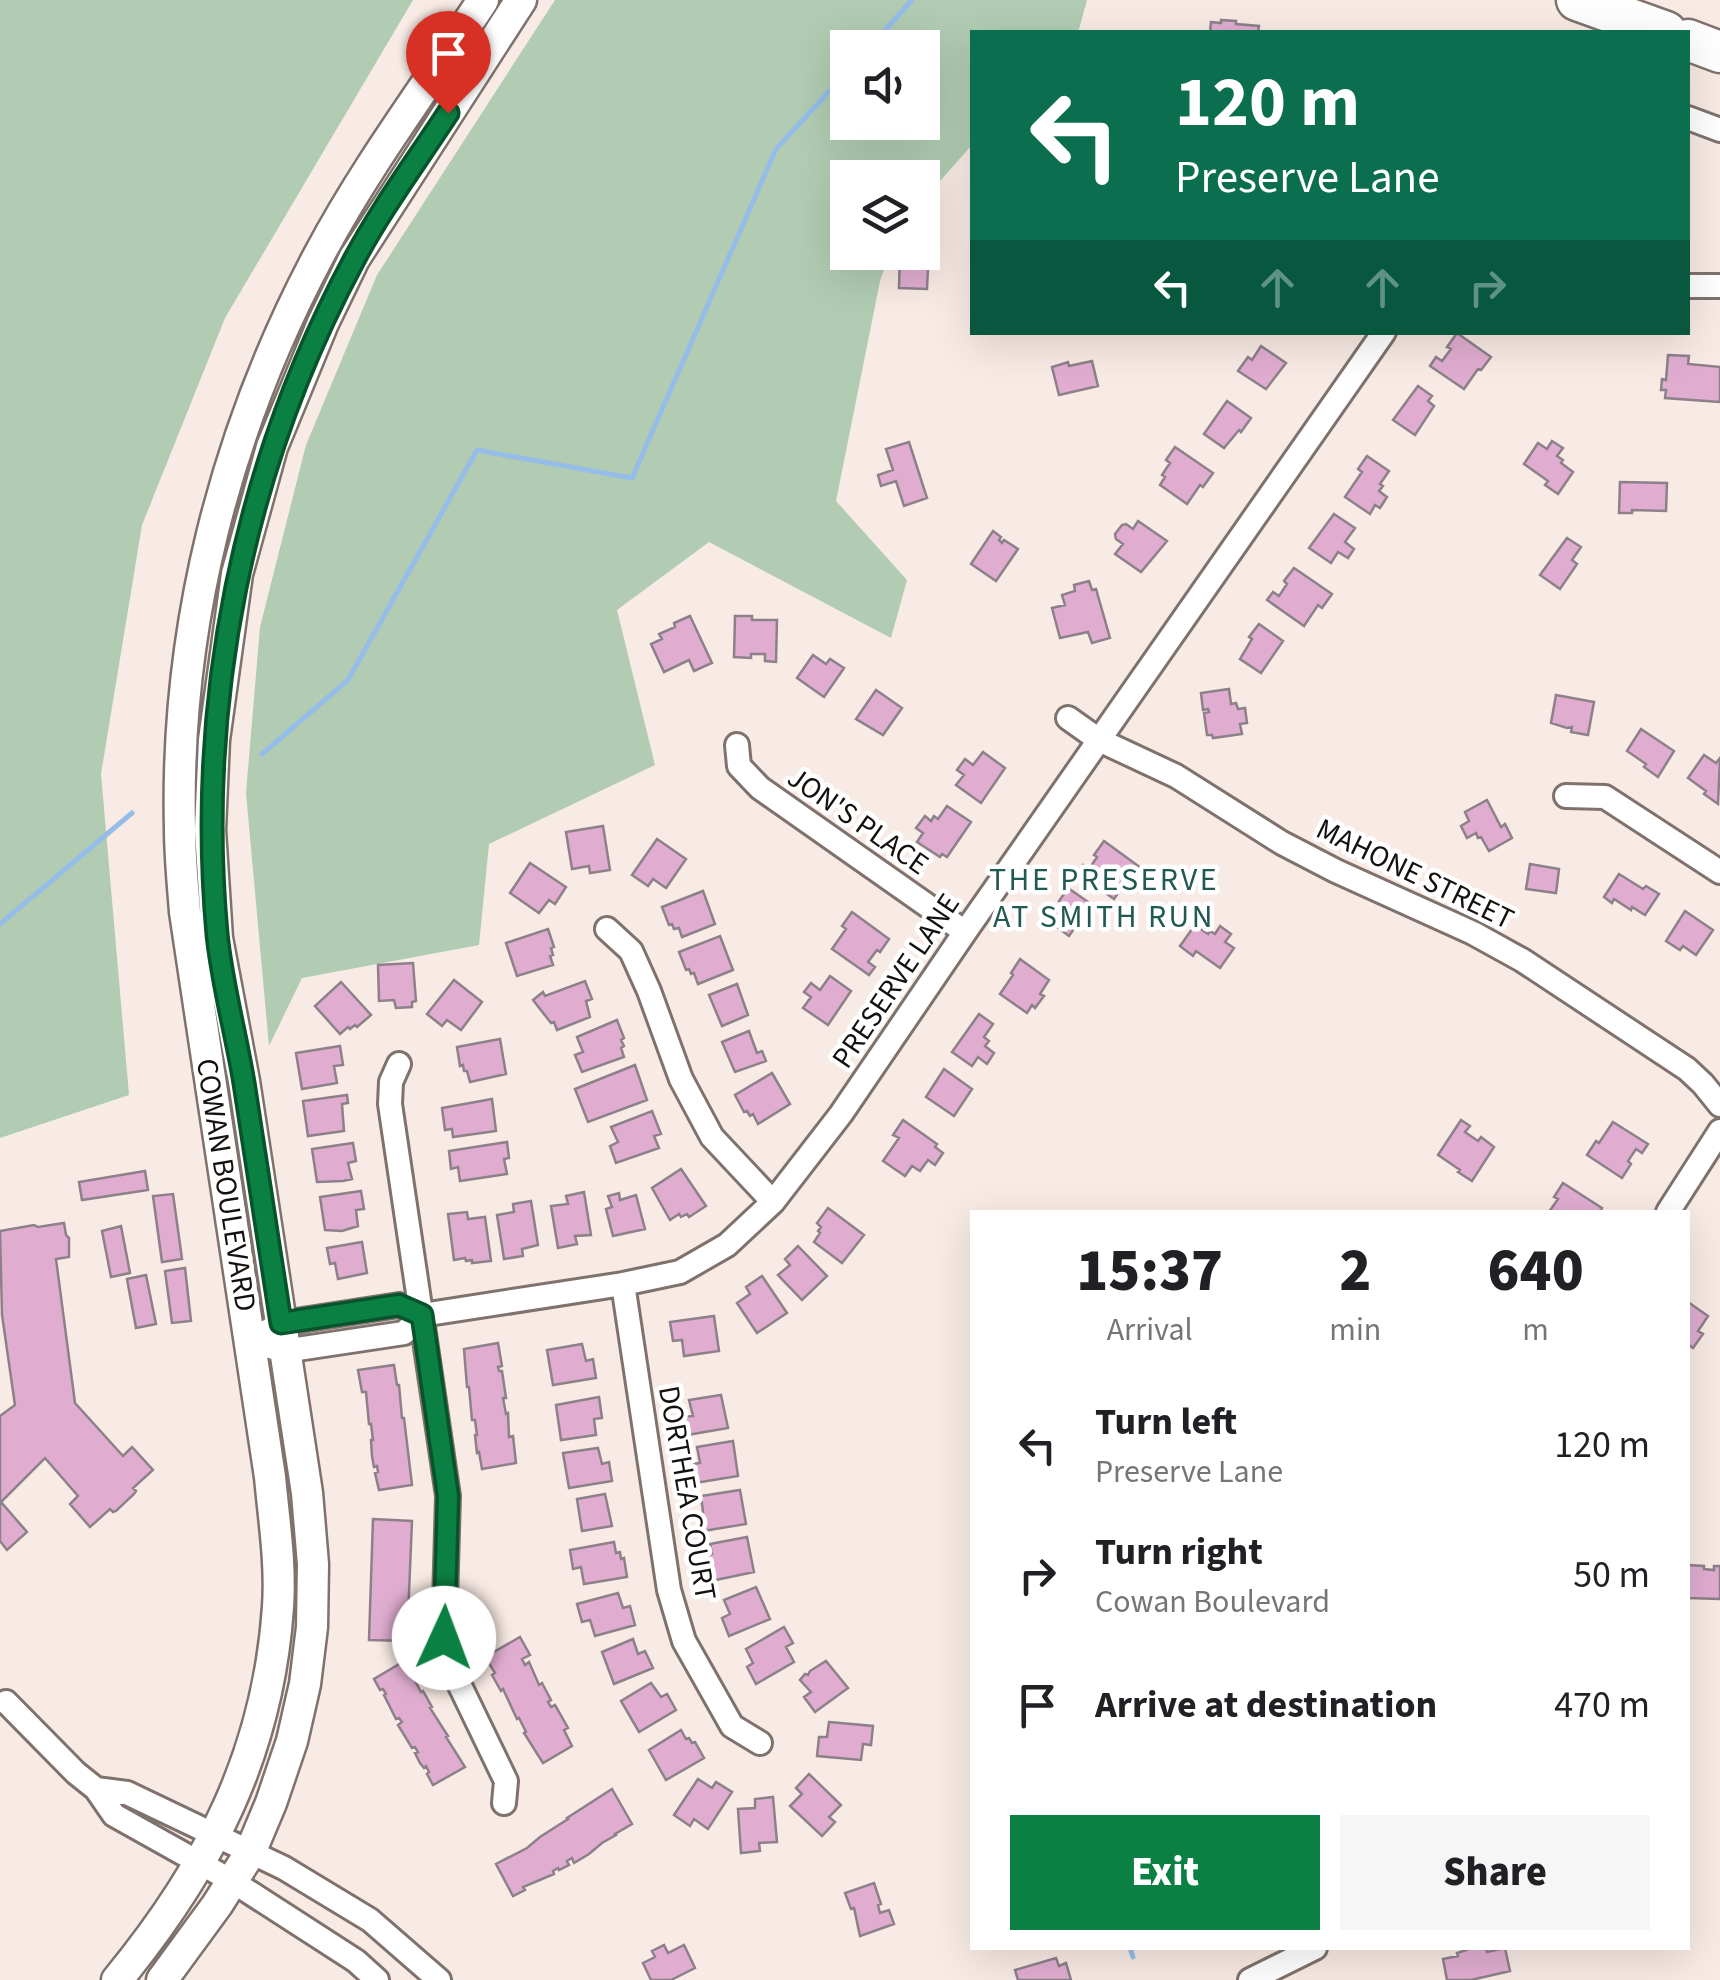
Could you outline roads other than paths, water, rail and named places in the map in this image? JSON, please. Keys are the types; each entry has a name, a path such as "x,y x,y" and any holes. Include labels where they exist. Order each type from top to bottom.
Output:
{"highway":[{"path":"1577,0 1660,30"},
{"path":"1690,41 1720,52"}],"main road":[{"name":"COWAN BOULEVARD","path":"117,1980 180,1896 208,1850 254,1740 271,1670 278,1604 270,1477 184,912 180,828 186,686 202,574 256,389 279,334 354,195 483,0"},
{"name":"COWAN BOULEVARD","path":"162,1980 250,1852 292,1741 312,1628 313,1564 307,1493 244,1081 218,938 210,830 214,740 237,574 272,447 354,259 520,0"},
{"path":"354,195 383,213"}],"street":[{"path":"1690,119 1720,130"},
{"path":"1690,286 1720,286"},
{"name":"PRESERVE LANE","path":"250,1341 404,1332 422,1315 680,1272 727,1245 773,1202 841,1114 1382,335"},
{"name":"MAHONE STREET","path":"1068,718 1099,740 1176,776 1282,843 1522,960 1688,1069 1720,1105"},
{"name":"JON'S PLACE","path":"737,745 739,766 760,788 965,932"},
{"path":"1566,796 1605,797 1720,872"},
{"path":"607,929 631,952 649,990 680,1079 712,1137 773,1202"},
{"path":"399,1064 390,1082 390,1104 448,1496 444,1638 449,1663 506,1781 504,1803"},
{"path":"1669,1210 1720,1132"},
{"name":"DORTHEA COURT","path":"624,1284 669,1590 684,1641 732,1726 760,1743"},
{"path":"6,1702 96,1789 127,1794 208,1850 232,1881 356,1961 378,1980"},
{"path":"208,1850 250,1852 284,1868 370,1920 438,1980"},
{"path":"1250,1980 1310,1950"}],"waterway":[{"path":"885,30 912,0"},
{"path":"262,754 348,680 477,450 632,478 776,149 830,90"},
{"path":"0,924 132,813"},
{"path":"1131,1950 1133,1957"}],"district":[{"name":"THE PRESERVE AT SMITH RUN","path":"1104,898"}]}
